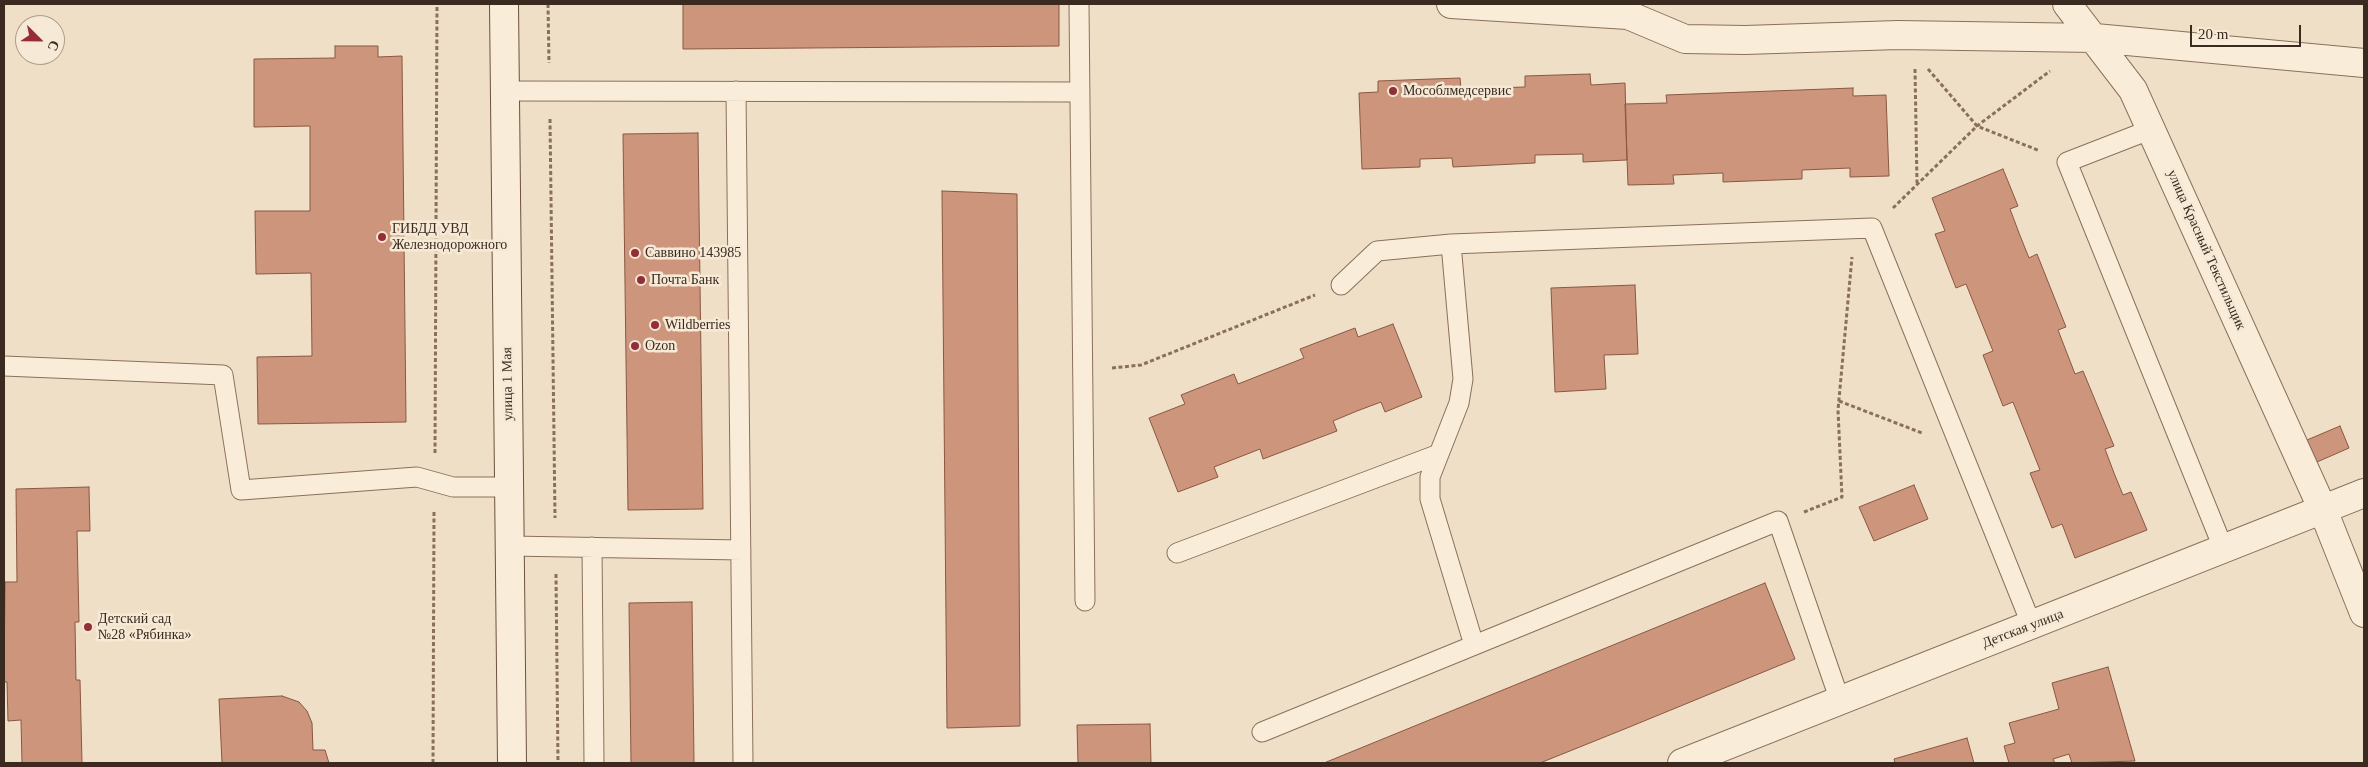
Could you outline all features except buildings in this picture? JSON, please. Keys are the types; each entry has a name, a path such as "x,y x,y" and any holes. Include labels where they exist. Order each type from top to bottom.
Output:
{"street":[{"name":"улица 1 Мая","path":"504,4 512,763"},
{"path":"1451,4 1628,15 1685,39 1906,44 2094,38 2364,64"},
{"name":"улица Красный Текстильщик","path":"2066,4 2133,90 2323,510 2364,613"},
{"name":"Детская улица","path":"1682,763 2364,493"}],"lane":[{"path":"1079,4 1085,601"},
{"path":"504,91 1079,92"},
{"path":"736,92 743,763"},
{"path":"2152,129 2067,162 2224,550"},
{"path":"1341,285 1377,251 1451,244 1872,228 2032,626"},
{"path":"1451,244 1463,379 1459,403 1430,477 1430,499 1474,645"},
{"path":"4,366 223,375 242,490 417,478 453,488 509,487"},
{"path":"1177,554 1439,454"},
{"path":"1262,732 1778,521 1840,701"},
{"path":"510,546 741,550"},
{"path":"592,547 594,763"}],"path":[{"path":"433,763 438,4"},
{"path":"548,4 558,763"},
{"path":"1778,521 1842,497 1839,401 1853,248 1977,126 2094,38"},
{"path":"1906,44 1977,126 2067,162"},
{"path":"1906,44 1918,183"},
{"path":"1083,372 1141,365 1341,285"},
{"path":"1839,401 1931,436 1957,440"}],"place":[{"name":"Мособлмедсервис","path":"1393,91"},
{"name":"ГИБДД УВД Железнодорожного","path":"382,237"},
{"name":"Саввино 143985","path":"635,253"},
{"name":"Почта Банк","path":"641,280"},
{"name":"Wildberries","path":"655,325"},
{"name":"Ozon","path":"635,346"},
{"name":"Детский сад №28 «Рябинка»","path":"88,627"}]}
